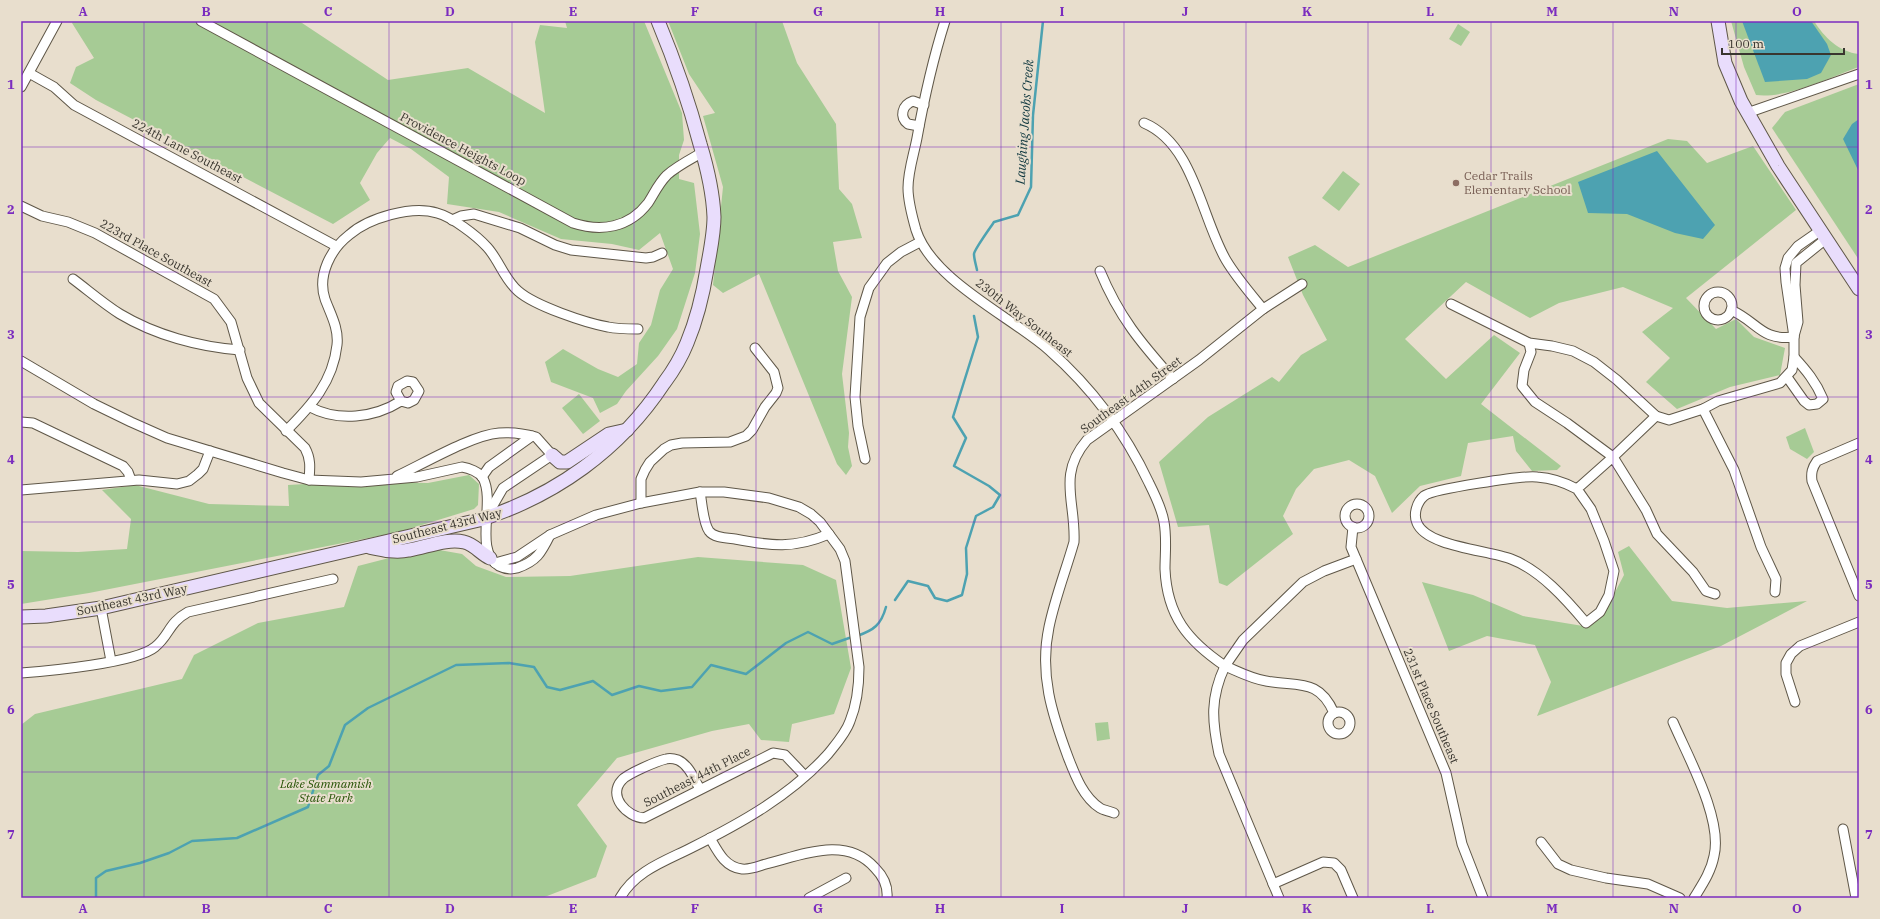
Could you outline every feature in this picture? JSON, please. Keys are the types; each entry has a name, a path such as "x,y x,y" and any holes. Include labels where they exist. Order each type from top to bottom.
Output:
{"main road":[{"name":"Southeast 43rd Way","path":"21,617 46,616 101,608 486,518 524,503 568,480 595,460 626,430 657,394 680,358 698,314 706,275 714,217 708,173 683,83 658,21"},
{"path":"1718,21 1730,77 1747,113 1778,166 1859,289"},
{"path":"552,455 560,462 567,462 609,434 626,430"},
{"path":"366,546 383,550 408,550 461,541 468,543 493,561"}],"street":[{"path":"21,87 58,21"},
{"name":"Providence Heights Loop","path":"201,21 573,223 589,228 615,226 634,216 648,202 658,185 667,175 703,152"},
{"name":"230th Way Southeast","path":"945,21 919,126 908,187 911,212 920,242 940,267 968,290 1048,349 1091,392 1113,420 1132,450 1160,509 1164,522 1166,538 1166,582 1174,612 1189,637 1203,651 1225,666 1265,681 1312,688 1320,692 1326,698 1334,713"},
{"name":"224th Lane Southeast","path":"29,73 54,87 74,105 170,155 336,246"},
{"path":"1747,113 1859,74"},
{"path":"919,126 912,126 905,122 903,111 910,102 917,102 924,105"},
{"path":"1144,123 1153,127 1162,134 1182,160 1226,260 1263,309"},
{"name":"223rd Place Southeast","path":"21,206 42,216 68,222 95,233 204,292 214,299 228,316 234,329 247,378 254,395 286,430 305,448 308,453 311,466 309,480"},
{"path":"286,430 310,407 327,383 338,345 337,330 325,298 323,284 326,266 336,246 368,222 393,215 428,210 438,213 452,220 486,247 511,283 526,297 596,324 608,327 638,330"},
{"path":"452,220 461,216 474,214 520,228 555,245 571,250 646,258 662,253"},
{"path":"1451,304 1529,343 1573,351 1594,362 1617,380 1656,416 1669,420 1703,409 1718,401 1780,383 1787,377 1792,370 1794,357 1794,337 1798,322 1795,284 1796,263 1824,234"},
{"path":"865,459 858,426 855,397 860,317 869,288 888,263 901,252 920,242"},
{"path":"1100,272 1119,312 1150,353 1173,379"},
{"path":"73,279 120,314 140,324 198,344 223,349 240,350"},
{"name":"Southeast 44th Street","path":"1114,813 1100,808 1092,801 1076,777 1054,721 1048,696 1046,663 1048,628 1074,542 1070,490 1071,468 1079,450 1087,440 1113,420 1173,379 1263,309 1302,284"},
{"path":"1731,310 1773,337 1794,337"},
{"path":"1529,343 1531,352 1524,370 1522,386 1535,402 1567,423 1613,457 1646,510 1657,534 1692,572 1706,591 1715,594"},
{"path":"640,503 641,479 653,458 664,449 671,445 682,443 730,442 746,436 752,430 765,407 776,393 778,383 771,367 755,348"},
{"path":"1787,377 1804,401 1810,405 1817,404 1823,399 1817,386 1807,371 1794,357"},
{"path":"21,361 64,388 131,422 167,438 309,480 345,483 418,477 462,467 476,472 482,477 487,488 487,545 493,561 505,569 513,570 526,565 542,552 550,535 596,515 640,503 700,492 747,495 786,502 811,514 840,549 845,561 849,578 859,667 856,701 850,722 836,745 791,789 770,805 710,838 648,869 634,879 620,898"},
{"path":"310,407 322,413 351,416 377,412 401,401"},
{"path":"1703,409 1734,470 1761,547 1776,579 1775,592"},
{"path":"1577,489 1656,416"},
{"path":"21,422 33,423 113,461 126,469 131,480"},
{"path":"392,478 460,446 486,436 499,433 532,436 540,439 552,455 503,488 486,518"},
{"path":"482,477 489,467 532,436"},
{"path":"1859,443 1824,457 1813,466 1812,481 1859,596"},
{"path":"21,490 131,480 169,484 183,483 198,474 203,469 210,451"},
{"path":"1535,476 1560,480 1577,489 1591,509 1614,571 1609,595 1600,612 1586,623 1559,592 1533,572 1511,559 1450,543 1427,535 1417,523 1415,509 1425,495 1442,489 1535,476"},
{"path":"487,488 503,488"},
{"path":"700,492 706,526 709,532 720,537 763,545 781,546 804,543 829,534"},
{"name":"231st Place Southeast","path":"1353,527 1350,540 1356,559 1446,774 1462,844 1483,898"},
{"path":"1279,898 1219,754 1214,732 1213,704 1219,680 1225,666 1243,640 1303,582 1324,571 1356,559"},
{"path":"21,673 48,671 111,661 146,651 155,647 174,622 188,612 333,579"},
{"path":"101,608 111,661"},
{"path":"1795,702 1787,680 1786,663 1791,654 1800,646 1859,622"},
{"path":"1673,722 1705,796 1714,825 1716,838 1713,863 1694,898"},
{"name":"Southeast 44th Place","path":"700,789 683,763 670,759 621,780 617,791 617,797 624,810 630,815 638,818 650,816 700,789 773,753 785,755 805,776"},
{"path":"1843,829 1856,898"},
{"path":"710,838 724,860 742,869 825,850 840,849 856,853 871,864 881,875 887,889 887,898"},
{"path":"1541,842 1558,864 1571,870 1600,877 1648,884 1680,898"},
{"path":"1272,884 1323,862 1334,863 1342,870 1354,898"},
{"path":"809,898 846,878"}],"green space":[{"path":"73,21 299,21 388,80 468,68 545,113 535,42 540,25 567,28 565,21 644,21 682,113 684,140 679,155 679,179 694,183 700,234 695,273 677,329 658,356 626,391 617,404 600,413 593,398 551,382 545,362 563,349 598,369 618,377 637,364 639,343 651,325 660,290 673,269 660,233 639,250 612,244 561,239 499,212 447,204 449,177 411,149 390,138 377,153 360,183 370,200 333,224 96,100 70,83 76,67 94,58 72,23"},
{"path":"668,21 782,21 797,63 836,124 839,189 852,204 862,238 833,242 838,271 852,297 842,374 849,433 848,447 852,466 846,475 837,464 759,274 723,293 713,285 723,187 703,116 715,113 689,74"},
{"path":"1731,21 1814,21 1822,33 1833,43 1852,53 1859,54 1859,67 1795,91 1781,94 1756,95 1744,67"},
{"path":"1458,24 1470,32 1461,46 1449,39"},
{"path":"1859,84 1859,260 1772,128 1785,112"},
{"path":"1668,139 1687,141 1707,163 1753,146 1796,210 1686,298 1716,329 1736,319 1754,337 1785,348 1780,375 1730,387 1677,409 1646,382 1670,358 1642,332 1673,308 1623,287 1559,303 1530,318 1466,282 1405,339 1446,379 1494,335 1520,353 1481,404 1561,466 1557,470 1532,471 1516,451 1513,436 1468,443 1461,476 1420,486 1392,513 1375,476 1349,460 1314,469 1296,489 1283,516 1293,534 1227,586 1219,583 1209,525 1178,527 1159,462 1208,417 1272,377 1279,382 1301,355 1327,340 1303,295 1288,257 1315,245 1348,267"},
{"path":"1343,171 1360,184 1339,211 1322,198"},
{"path":"579,394 600,421 583,434 562,408"},
{"path":"1805,428 1814,452 1807,459 1790,449 1786,437"},
{"path":"469,475 479,484 478,505 474,509 399,532 89,593 21,604 21,551 78,552 127,549 131,519 102,490 135,485 209,504 289,506 288,485 341,482 428,483"},
{"path":"1629,546 1672,601 1727,608 1807,601 1721,646 1537,716 1551,682 1535,645 1487,636 1449,651 1422,582 1473,595 1523,616 1589,627 1603,615 1624,575 1618,552"},
{"name":"Lake Sammamish State Park","path":"428,548 462,554 476,566 506,577 570,576 698,557 803,565 836,580 851,668 834,714 792,724 789,742 761,740 749,724 712,731 617,758 577,805 607,846 596,877 542,898 21,898 21,725 35,714 182,679 194,655 258,623 344,607 358,566"},
{"path":"1108,722 1110,739 1097,741 1095,723"}],"water":[{"path":"1742,21 1811,21 1827,44 1831,55 1821,73 1807,79 1765,82"},
{"path":"1859,119 1859,172 1843,139 1852,124"},
{"path":"1657,151 1715,225 1703,239 1675,233 1627,214 1588,213 1578,182"}],"waterway":[{"name":"Laughing Jacobs Creek","path":"977,270 974,254 979,244 994,222 1018,215 1031,187 1033,115 1043,21"},
{"name":"Laughing Jacobs Creek","path":"895,600 908,581 928,586 935,598 947,601 962,595 967,574 966,548 976,516 993,507 1000,495 989,486 954,466 966,438 953,417 978,337 974,316"},
{"name":"Laughing Jacobs Creek","path":"857,636 876,626 882,618 886,607"},
{"name":"Laughing Jacobs Creek","path":"96,898 96,878 106,871 140,863 169,853 192,841 237,838 308,807 318,775 329,766 345,725 368,708 456,665 509,663 534,667 547,687 560,690 593,681 612,695 639,686 661,691 692,687 711,665 746,674 786,643 808,632 832,644 852,637"}],"place":[{"name":"Cedar Trails Elementary School","path":"1456,183"}]}
